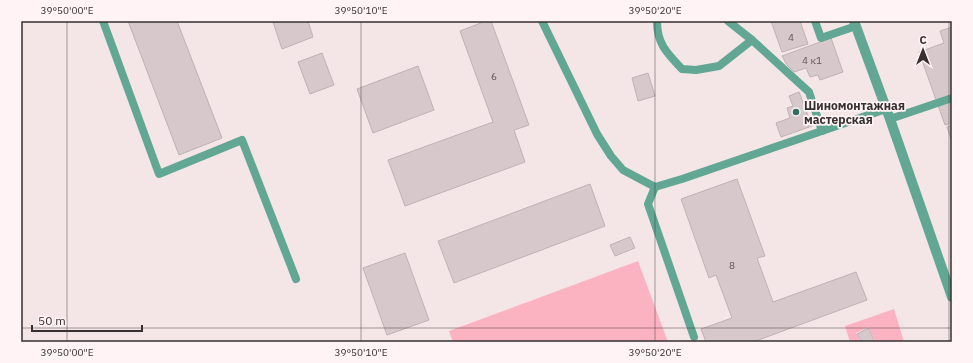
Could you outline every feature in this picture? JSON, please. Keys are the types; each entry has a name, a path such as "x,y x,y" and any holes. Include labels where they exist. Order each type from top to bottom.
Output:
{"street":[{"path":"855,24 951,291"}],"lane":[{"path":"103,21 159,174 242,140 296,278"},
{"path":"542,21 596,134 623,170 655,187 682,180 886,109"},
{"path":"657,21 657,36 664,49 682,69 696,70 719,66 752,40"},
{"path":"728,21 752,40 809,92 822,131"},
{"path":"814,21 821,38 855,24"},
{"path":"890,119 952,98"},
{"path":"655,187 648,204 694,337"}],"shaded area":[{"path":"638,261 668,342 453,342 449,331"},
{"path":"894,309 904,342 876,342 868,327 856,333 861,342 850,342 845,326"}],"building":[{"path":"128,21 177,21 222,138 179,155"},
{"path":"308,21 313,37 282,49 273,22"},
{"path":"486,21 491,21 529,125 514,130 525,162 405,206 388,160 493,122 460,31"},
{"path":"771,21 800,21 808,44 782,52"},
{"path":"952,27 952,123 945,125 919,52 944,43 940,31"},
{"path":"831,38 843,72 820,80 818,75 810,77 806,68 794,72 787,65 782,56"},
{"path":"322,53 334,85 310,94 298,62"},
{"path":"418,66 434,110 373,133 357,89"},
{"path":"648,73 655,96 638,101 632,78"},
{"path":"799,92 812,126 781,137 776,123 790,118 787,108 793,106 789,96"},
{"path":"952,125 952,142 947,127"},
{"path":"737,179 765,256 757,258 773,302 856,272 867,300 753,342 706,342 701,329 732,318 716,275 709,278 681,199"},
{"path":"590,184 605,226 454,283 438,241"},
{"path":"630,237 635,248 615,256 610,245"},
{"path":"405,253 429,320 387,335 363,268"},
{"path":"868,328 875,342 862,342 857,334"}],"place":[{"name":"Шиномонтажная мастерская","path":"796,112"}]}
